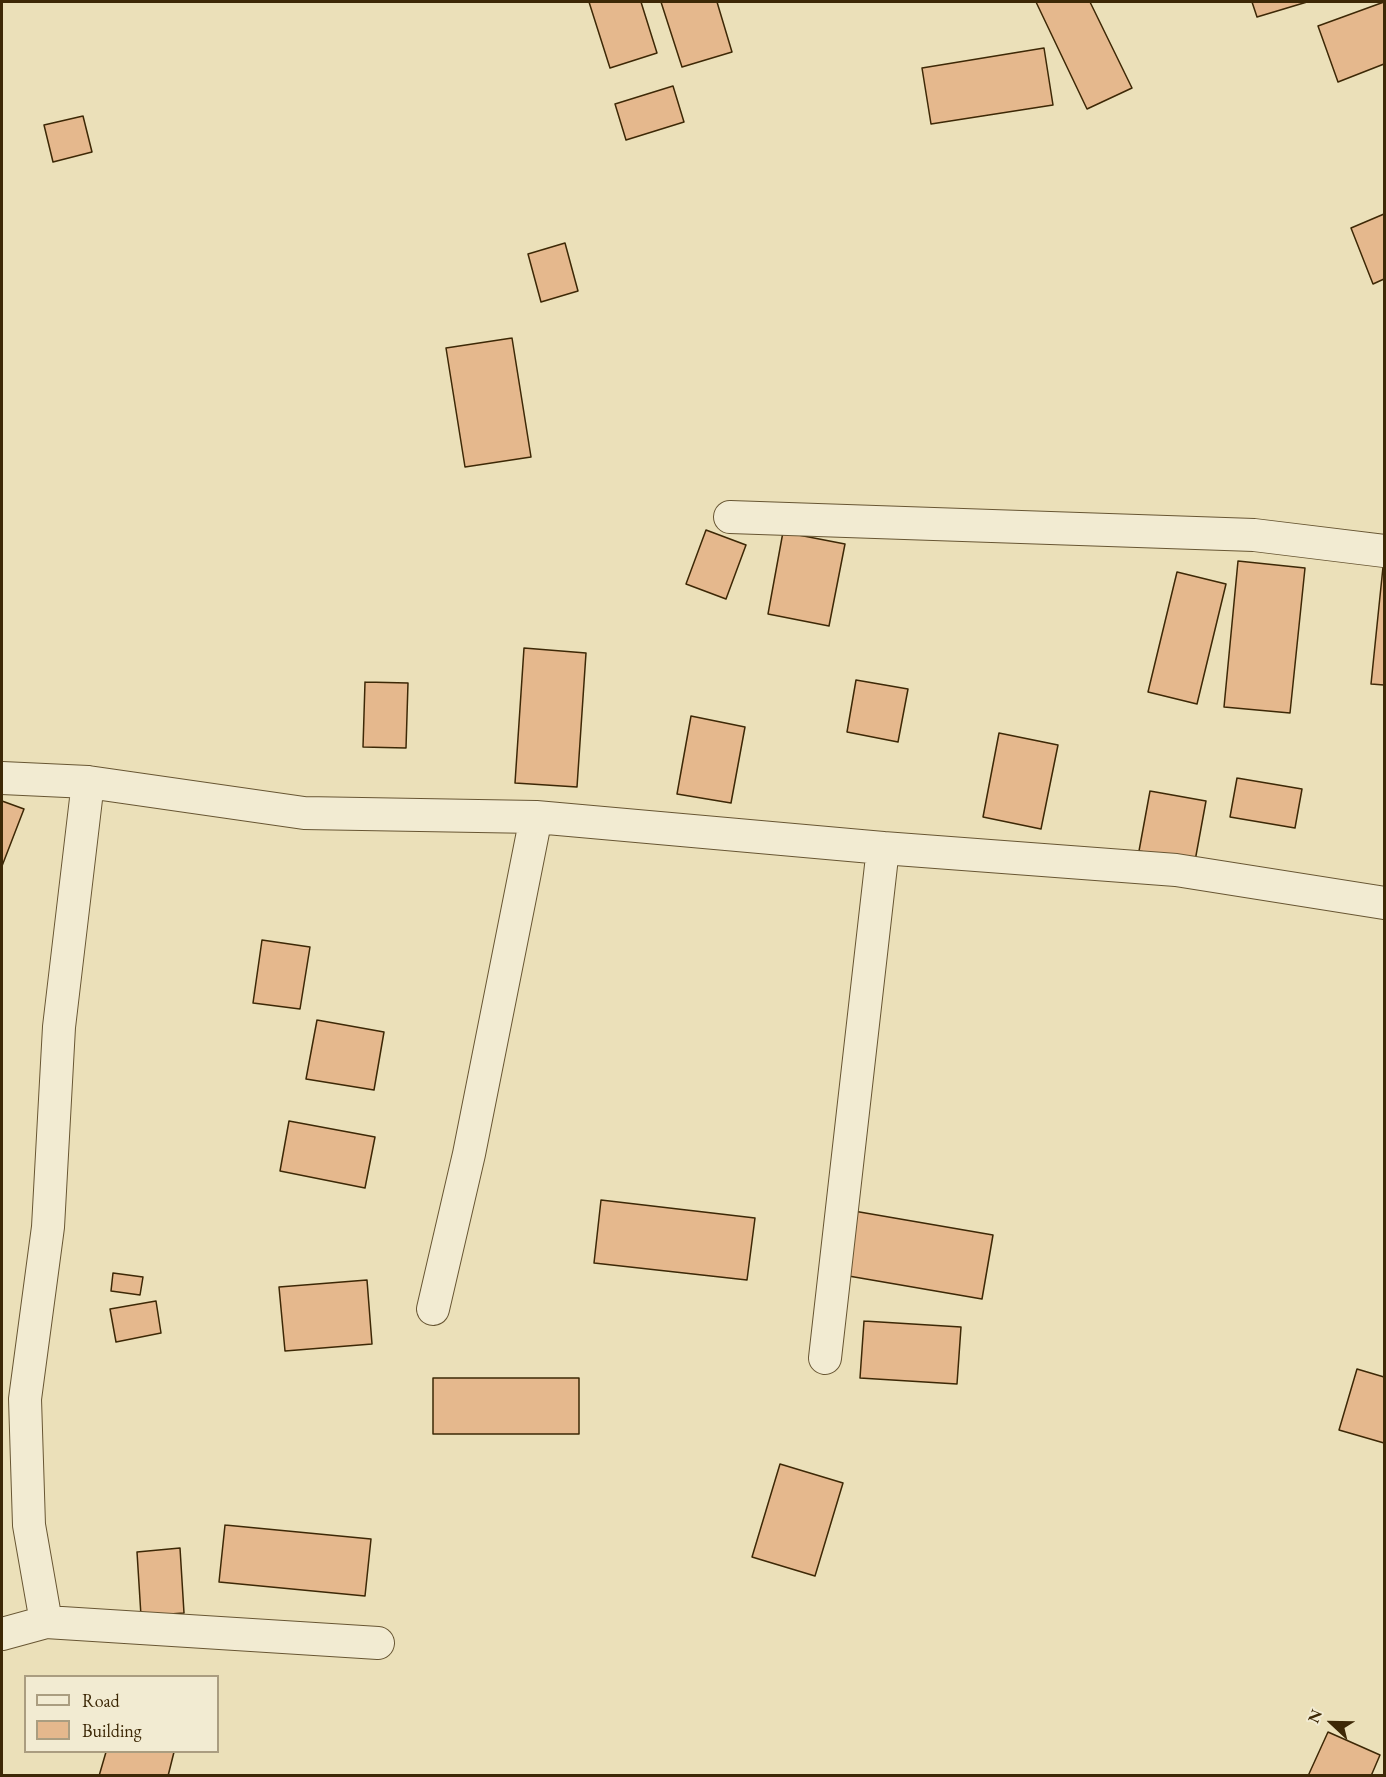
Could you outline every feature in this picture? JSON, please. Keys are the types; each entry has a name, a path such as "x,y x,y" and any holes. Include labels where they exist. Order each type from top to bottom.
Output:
{"street":[{"path":"730,517 1254,535 1384,551"},
{"path":"2,778 88,782 304,813 536,817 883,848 1176,870 1384,903"},
{"path":"46,1622 29,1526 25,1399 48,1227 60,1027 88,782"},
{"path":"433,1309 469,1154 536,817"},
{"path":"825,1358 883,848"},
{"path":"2,1634 46,1622 378,1643"}],"building":[{"path":"589,2 641,2 657,53 610,68"},
{"path":"661,2 717,2 732,52 682,67"},
{"path":"1036,2 1090,2 1132,88 1087,109"},
{"path":"1252,2 1307,2 1257,17"},
{"path":"1384,2 1384,64 1338,82 1318,26"},
{"path":"1044,48 1053,105 931,124 922,68"},
{"path":"673,86 684,122 626,140 615,104"},
{"path":"83,116 92,152 53,162 44,125"},
{"path":"1384,214 1384,279 1373,284 1351,228"},
{"path":"565,243 578,291 541,302 528,254"},
{"path":"512,338 531,457 465,467 446,348"},
{"path":"706,530 746,545 726,599 686,584"},
{"path":"783,532 845,544 829,626 768,614"},
{"path":"1238,561 1305,568 1290,713 1224,707"},
{"path":"1384,567 1384,685 1371,684"},
{"path":"1177,572 1226,584 1197,704 1148,692"},
{"path":"524,648 586,653 577,787 515,783"},
{"path":"856,680 908,689 898,742 847,732"},
{"path":"365,682 408,683 406,748 363,747"},
{"path":"691,716 745,727 731,803 677,794"},
{"path":"999,733 1058,745 1041,829 983,817"},
{"path":"1237,778 1302,789 1295,828 1230,817"},
{"path":"1150,791 1206,801 1195,861 1139,851"},
{"path":"2,801 24,809 2,866"},
{"path":"262,940 310,947 300,1009 253,1003"},
{"path":"317,1020 384,1032 374,1090 306,1079"},
{"path":"289,1121 375,1137 365,1188 280,1171"},
{"path":"601,1200 755,1218 747,1280 594,1263"},
{"path":"848,1210 993,1235 982,1299 837,1274"},
{"path":"113,1273 143,1277 140,1295 111,1291"},
{"path":"367,1280 372,1344 285,1351 279,1287"},
{"path":"156,1301 161,1333 116,1342 110,1309"},
{"path":"864,1321 961,1327 957,1384 860,1378"},
{"path":"1357,1369 1384,1377 1384,1443 1339,1430"},
{"path":"433,1378 579,1378 579,1434 433,1434"},
{"path":"780,1464 843,1483 815,1576 752,1557"},
{"path":"225,1525 371,1539 365,1596 219,1582"},
{"path":"180,1548 184,1613 141,1616 137,1552"},
{"path":"1328,1732 1380,1755 1371,1776 1308,1776"},
{"path":"106,1753 174,1753 168,1776 99,1776"}]}
